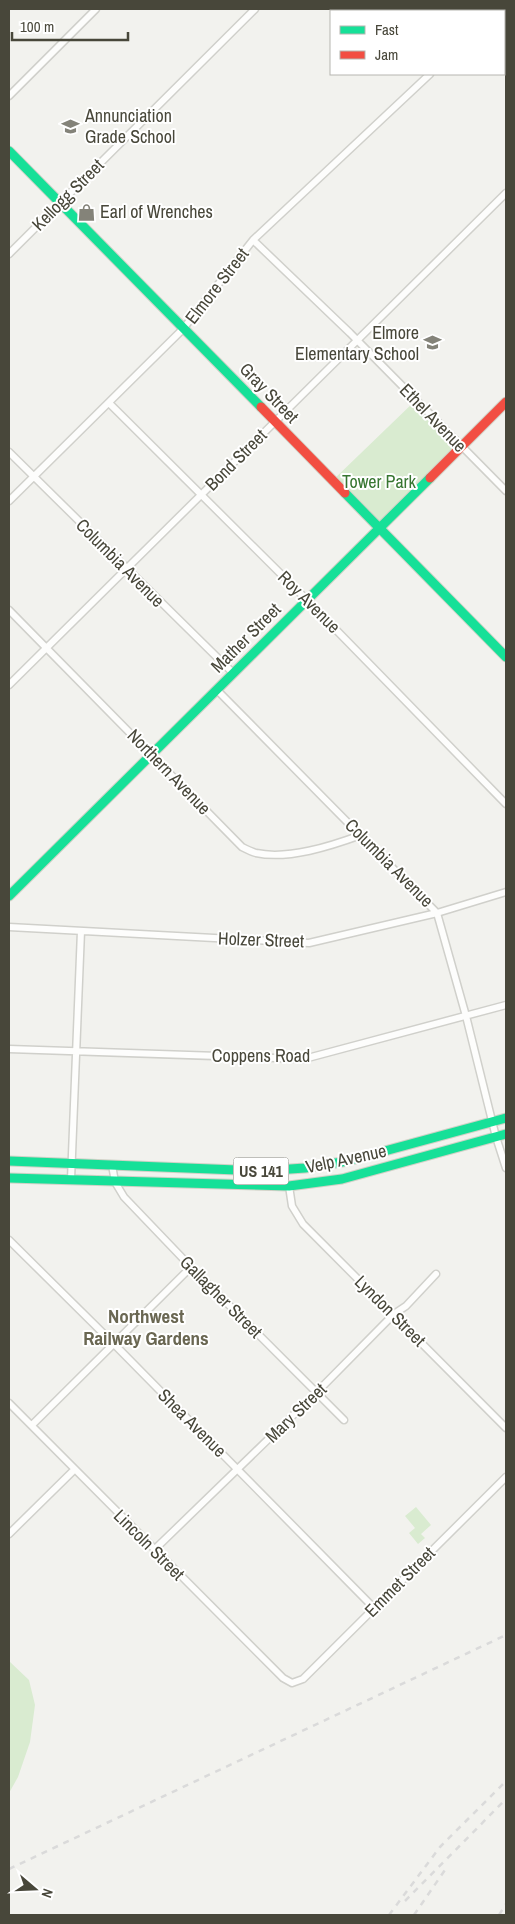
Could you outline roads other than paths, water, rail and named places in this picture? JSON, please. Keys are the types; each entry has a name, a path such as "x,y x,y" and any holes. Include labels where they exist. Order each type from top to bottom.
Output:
{"street":[{"path":"9,96 96,9"},
{"name":"Kellogg Street","path":"9,254 255,9"},
{"name":"Elmore Street","path":"9,501 183,330 253,240 429,75"},
{"name":"Gray Street","path":"9,151 506,657"},
{"name":"Bond Street","path":"9,685 506,193"},
{"name":"Ethel Avenue","path":"253,240 357,340 506,492"},
{"name":"Mather Street","path":"9,896 506,402"},
{"name":"Roy Avenue","path":"109,403 307,600 506,804"},
{"name":"Columbia Avenue","path":"9,452 233,674"},
{"name":"Northern Avenue","path":"9,610 242,847 256,853 291,854 336,844 361,835"},
{"name":"Columbia Avenue","path":"216,690 438,913 492,1122 506,1168"},
{"name":"Holzer Street","path":"9,928 309,942 438,913 506,892"},
{"path":"71,1179 81,931"},
{"name":"Coppens Road","path":"9,1049 304,1059 506,1005"},
{"name":"Velp Avenue","path":"9,1161 261,1171 316,1167 348,1161 506,1118"},
{"name":"Velp Avenue","path":"9,1178 289,1186 342,1179 506,1134"},
{"name":"Gallagher Street","path":"112,1165 115,1182 124,1198 190,1267 344,1420"},
{"name":"Lyndon Street","path":"289,1186 290,1200 297,1217 506,1428"},
{"name":"Shea Avenue","path":"9,1240 114,1343 374,1608"},
{"path":"32,1424 190,1267"},
{"name":"Mary Street","path":"154,1550 317,1392 394,1314 406,1306 436,1274"},
{"name":"Lincoln Street","path":"9,1403 32,1424 74,1470 154,1550 283,1678 292,1684"},
{"path":"9,1534 74,1470"},
{"name":"Emmet Street","path":"292,1684 303,1679 506,1477"}],"railway":[{"path":"9,1869 506,1635"},
{"path":"389,1915 440,1847 506,1781"},
{"path":"405,1901 506,1799"},
{"path":"414,1915 447,1867"},
{"path":"499,1915 506,1904"}],"place":[{"name":"Annunciation Grade School","path":"71,126"},
{"name":"Earl of Wrenches","path":"86,212"},
{"name":"Elmore Elementary School","path":"433,343"}],"district":[{"name":"Northwest Railway Gardens","path":"146,1327"}],"park label":[{"name":"Tower Park","path":"379,482"}]}
